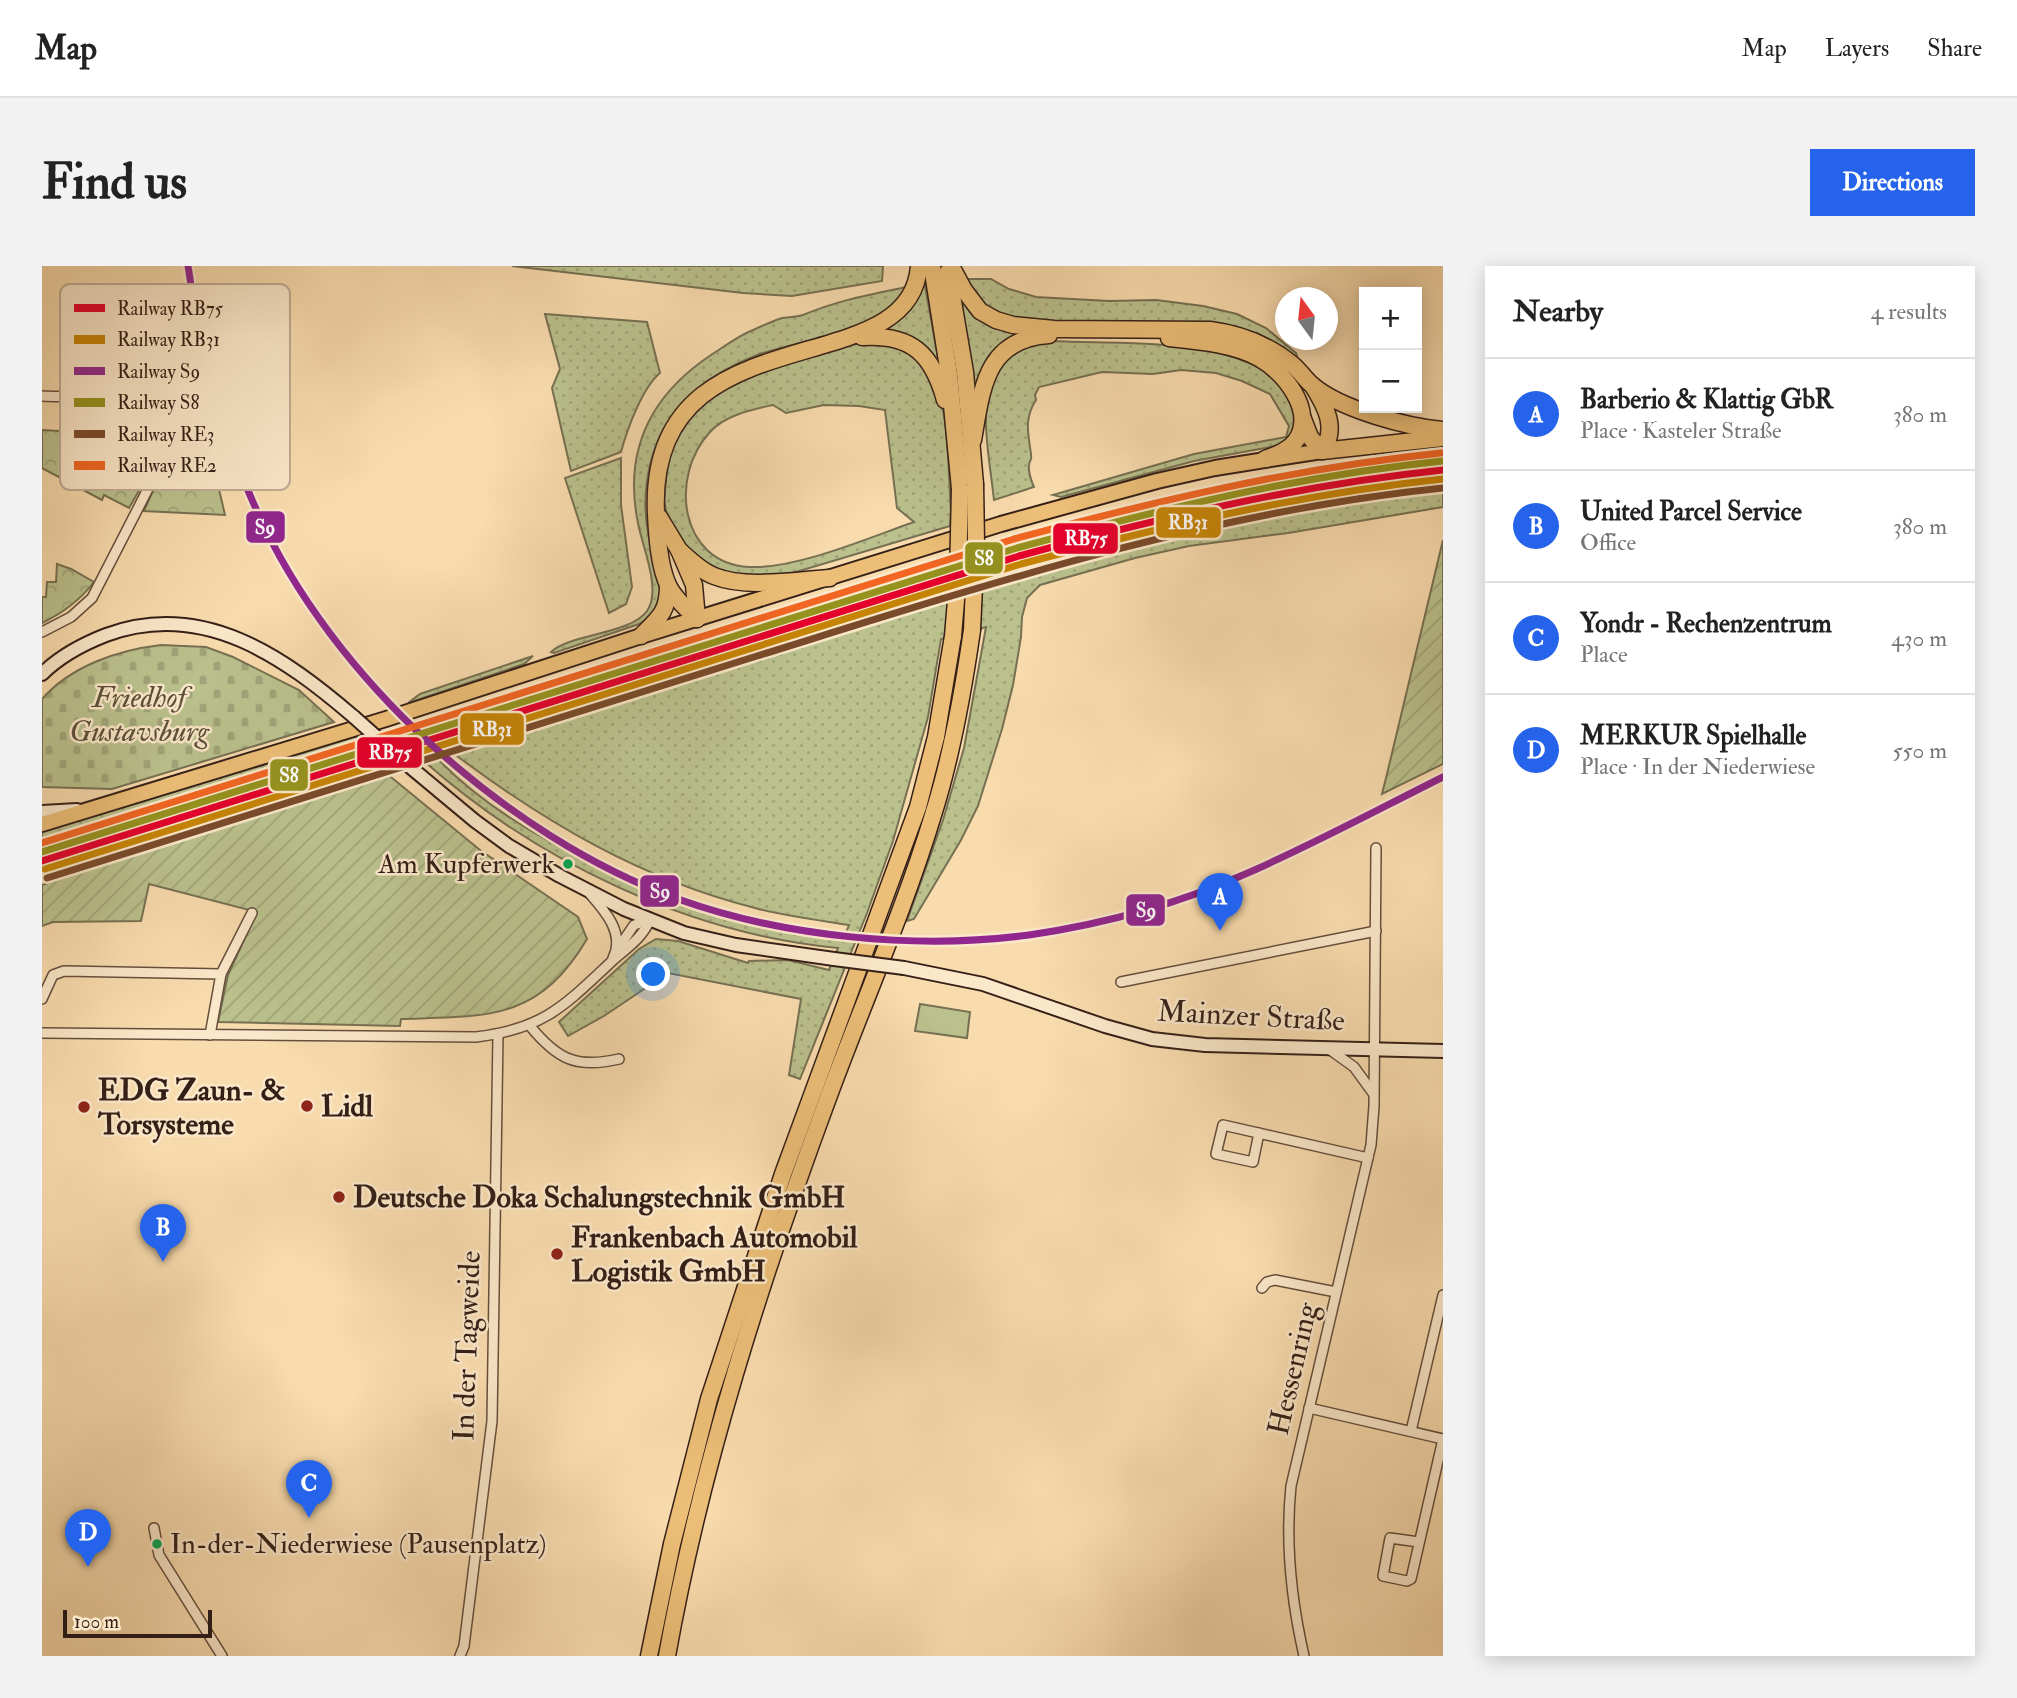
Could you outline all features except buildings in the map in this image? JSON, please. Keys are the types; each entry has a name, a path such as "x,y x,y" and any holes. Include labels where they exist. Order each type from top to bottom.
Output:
{"highway":[{"path":"641,636 662,616 668,602 668,586 660,553 655,509 655,487 661,453 679,419 693,403 709,391 751,368 788,354 852,337 879,325 899,312 909,299 915,287 919,266"},
{"path":"932,266 965,441"},
{"path":"667,1656 698,1508 737,1367 803,1167 909,887 934,812 953,738 972,630 976,543 967,486 961,338 949,266"},
{"path":"949,266 980,311 996,320 1031,328 1224,332 1249,339 1294,366 1312,385 1324,404 1331,432 1322,451"},
{"path":"965,441 990,368 1016,344 1045,335 1150,337 1240,351 1268,363 1283,378 1295,396 1310,437 1322,451"},
{"path":"852,337 880,336 898,339 913,345 925,355 936,371 965,441"},
{"path":"1312,385 1369,413 1411,425 1443,430"},
{"path":"1265,460 1283,452 1297,440 1302,416"},
{"path":"1322,451 1443,438"},
{"path":"649,1656 683,1495 719,1367 787,1162 918,807 939,726 953,636 967,486"},
{"path":"655,509 694,584 697,619"},
{"path":"678,550 698,567 730,581 747,583 830,578"},
{"path":"668,586 697,619"}],"main road":[{"path":"42,824 386,719 641,636 1002,524 1215,468 1322,451"},
{"name":"Mainzer Straße","path":"48,669 96,639 126,629 182,624 231,635 268,653 316,684 409,766 509,846 587,891 684,933 736,945 904,968 983,984 1105,1026 1152,1039 1205,1045 1443,1051"},
{"path":"42,812 88,809"}],"street":[{"path":"42,396 60,397"},
{"path":"42,632 71,617 92,598 147,490"},
{"name":"Hessenring","path":"1304,1656 1294,1616 1287,1552 1287,1522 1291,1486 1371,1145 1374,1094 1376,848"},
{"path":"587,891 611,919 617,950"},
{"path":"210,1035 221,974 252,913"},
{"path":"610,963 634,925 650,920"},
{"path":"42,1033 450,1037 498,1035 530,1026 563,1005 638,939 650,920"},
{"path":"1121,982 1376,931"},
{"path":"42,999 53,975 64,971 221,974"},
{"path":"530,1026 552,1050 571,1061 581,1063 618,1059"},
{"name":"In der Tagweide","path":"460,1656 464,1647 492,1421 498,1035"},
{"path":"1329,1048 1354,1067 1374,1094"},
{"path":"1259,1133 1253,1162 1216,1154 1223,1125 1259,1133 1368,1158"},
{"path":"1262,1288 1269,1281 1281,1280 1336,1292"},
{"path":"1411,1431 1439,1331 1443,1295"},
{"path":"1309,1408 1443,1439 1410,1581 1383,1576 1390,1538 1419,1542"},
{"path":"154,1528 163,1563 222,1656"}],"green space":[{"path":"512,266 883,266 882,281 792,296 743,293"},
{"path":"923,275 941,374 877,331 907,309"},
{"path":"991,279 1009,289 1036,297 1109,301 1156,300 1203,306 1237,314 1266,328 1275,336 1275,347 1009,320 983,306 964,281"},
{"path":"906,287 899,301 885,313 842,331 757,355 729,368 685,400 663,430 650,464 647,483 646,520 661,586 659,605 639,624 551,652 572,641 628,625 647,611 651,602 652,580 638,523 634,496 635,472 646,427 672,388 711,355 742,335 764,325 866,295"},
{"path":"960,297 1037,333 1013,341 977,406"},
{"path":"545,314 647,322 660,373 641,399 621,452 571,471 552,388 560,369"},
{"path":"1055,341 1182,347 1215,352 1245,361 1270,375 1289,395 1298,432 1281,445 1194,461 1061,497 1053,495 1194,454 1286,437 1289,426 1270,394 1242,381 1216,373 1181,370 1153,374 1102,372 1039,387 1028,426 1031,457 1029,471 1034,487 994,500 986,423 987,399 993,377 1006,360 1026,347"},
{"path":"876,342 909,350 926,362 934,376 944,413 950,526 796,572 768,577 731,575 695,557 674,533 664,500 669,450 680,426 706,400 727,385 806,356 848,345","holes":["773,405 786,413 824,405 885,410 897,508 914,522 810,558 768,566 749,567 726,562 708,550 695,534 688,514 686,493 689,471 697,450 716,426 731,417"]},
{"path":"1281,350 1292,350 1298,359"},
{"path":"42,430 60,431 60,478 42,468"},
{"path":"621,458 621,505 632,587 626,604 609,613 565,478"},
{"path":"83,490 139,490 129,508 104,495 102,500"},
{"path":"153,490 219,490 225,515 144,511"},
{"path":"1443,491 1443,507 1288,533 1189,546 1040,585 1027,598 1013,685 978,806 914,919 907,921 943,820 964,748 986,627 941,639 928,717 893,841 800,1079 789,1075 801,999 668,973 604,1016 568,1036 559,1022 639,949 656,939 678,941 748,963 788,960 829,970 838,948 782,940 726,927 671,909 618,887 566,861 516,831 469,798 425,762 437,758 465,785 512,819 562,848 629,881 698,908 733,918 843,940 849,925 755,908 713,896 634,865 523,803 453,753 1015,575 1134,544 1240,522 1338,504"},
{"path":"1443,540 1443,764 1382,794 1387,774"},
{"path":"57,564 94,582 71,606 42,623 42,597 46,597 47,582 56,582"},
{"name":"Friedhof Gustavsburg","path":"161,645 206,647 233,657 299,690 334,722 112,789 42,787 42,699 67,677 96,662 128,651"},
{"path":"533,656 524,664 408,703 420,694"},
{"path":"355,736 372,754 42,854 42,832"},
{"path":"386,773 480,850 578,917 587,939 568,966 549,986 529,1000 508,1009 484,1014 401,1019 400,1026 218,1022 228,975 257,912 149,884 141,921 53,922 42,926 42,885"},
{"path":"920,1004 970,1012 967,1038 915,1031"}],"railway":[{"path":"42,875 1013,572 1226,519 1334,499 1443,484"}],"rail line":[{"name":"S9","path":"188,266 191,284"},
{"name":"RE2","path":"42,843 1014,539 1226,487 1333,467 1441,453"},
{"name":"S8","path":"42,852 1017,548 1122,520 1281,485 1442,461"},
{"name":"RB75","path":"42,861 1019,556 1230,504 1336,484 1443,470"},
{"name":"RB31","path":"45,869 1021,564 1231,513 1336,493 1443,479"},
{"name":"RE3","path":"47,878 1011,578 1182,533 1268,515 1355,499 1443,488"},
{"name":"S9","path":"248,490 289,573 330,633 378,691 431,744 489,793 550,836 614,871 678,899 762,923 851,937 942,941 1029,935 1085,925 1142,911 1224,883 1443,777"}],"place":[{"name":"Am Kupferwerk","path":"568,864"},
{"name":"Barberio & Klattig GbR","path":"1220,931"},
{"name":"Lidl","path":"307,1106"},
{"name":"EDG Zaun- & Torsysteme","path":"84,1107"},
{"name":"Deutsche Doka Schalungstechnik GmbH","path":"339,1197"},
{"name":"Frankenbach Automobil Logistik GmbH","path":"557,1254"},
{"name":"United Parcel Service","path":"163,1262"},
{"name":"Yondr - Rechenzentrum","path":"309,1518"},
{"name":"In-der-Niederwiese (Pausenplatz)","path":"157,1544"},
{"name":"MERKUR Spielhalle","path":"88,1567"}]}
